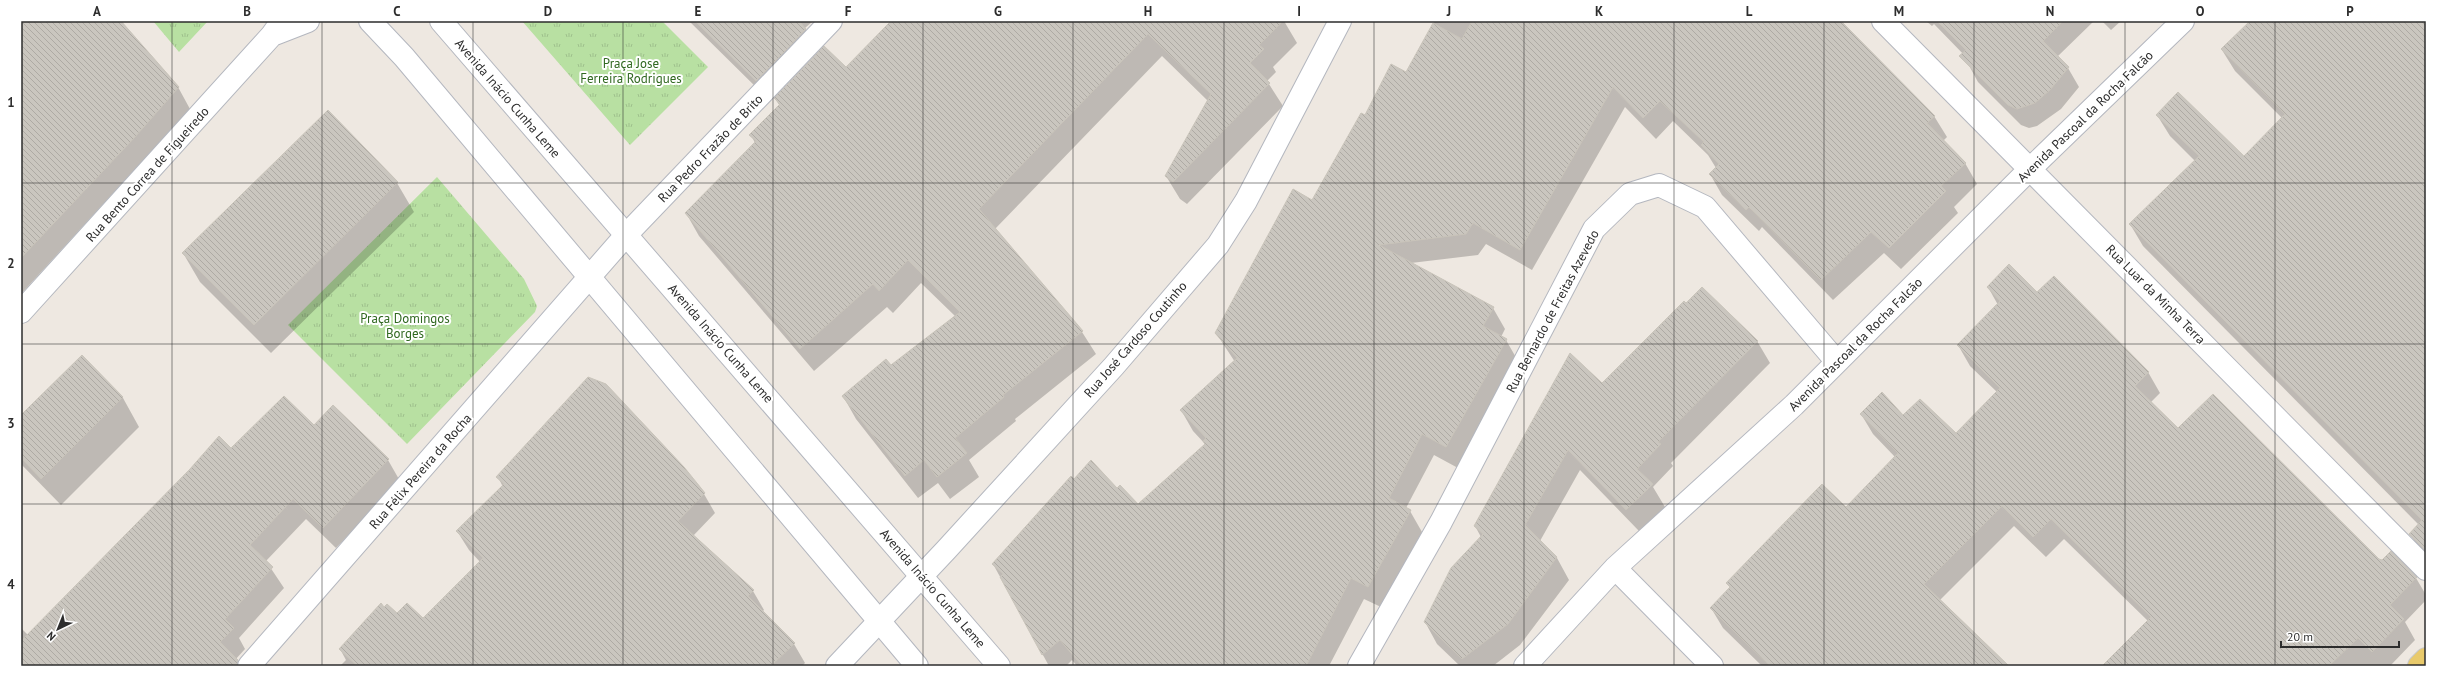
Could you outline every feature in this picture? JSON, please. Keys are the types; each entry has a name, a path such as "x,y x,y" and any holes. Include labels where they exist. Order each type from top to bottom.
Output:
{"main road":[{"path":"2419,666 2426,659"}],"street":[{"name":"Rua Bento Correa de Figueiredo","path":"21,312 277,28 308,21"},
{"path":"370,21 404,57 590,276 917,666"},
{"name":"Avenida Inácio Cunha Leme","path":"441,21 923,576 999,666"},
{"name":"Rua Pedro Frazão de Brito","path":"590,276 627,234 831,21"},
{"name":"Rua José Cardoso Coutinho","path":"837,666 878,620 923,576 1114,366 1218,244 1246,201 1340,21"},
{"name":"Rua Luar da Minha Terra","path":"1884,21 2426,569"},
{"name":"Avenida Pascoal da Rocha Falcão","path":"1525,666 1615,568 1794,405 2031,168 2183,21"},
{"name":"Rua Bernardo de Freitas Azevedo","path":"1359,666 1440,522 1594,229 1630,194 1660,185 1705,207 1837,362"},
{"name":"Rua Félix Pereira da Rocha","path":"249,666 590,276"},
{"path":"1615,568 1712,666"}],"green space":[{"path":"153,21 208,21 179,52"},
{"name":"Praça Jose Ferreira Rodrigues","path":"522,21 662,21 708,67 630,145"},
{"name":"Praça Domingos Borges","path":"437,177 524,279 537,306 535,312 407,444 288,325"}],"building":[{"path":"21,21 121,21 179,87 135,137 21,258"},
{"path":"695,21 799,21 806,29 756,81"},
{"path":"891,21 1283,21 1259,45 1264,49 1250,63 1270,83 1173,182 1165,176 1211,94 1148,34 979,209 1083,331 1003,395 1004,397 955,438 967,453 937,477 924,460 905,476 842,396 886,359 891,365 960,312 908,260 879,291 873,284 800,349 685,213 756,141 749,135 780,104 774,98 824,46 846,67"},
{"path":"1472,21 1841,21 1935,116 1927,123 1966,163 1941,186 1946,191 1889,248 1871,232 1821,280 1749,207 1746,210 1709,174 1719,164 1701,145 1704,142 1660,101 1643,118 1613,87 1520,250 1473,223 1466,234 1379,245 1494,307 1483,326 1507,339 1446,447 1422,434 1389,498 1411,510 1368,587 1351,578 1306,666 1082,666 1060,640 1042,655 1000,577 1003,574 992,564 1071,476 1074,479 1091,460 1117,488 1120,485 1138,504 1205,444 1203,441 1206,438 1180,410 1237,358 1215,333 1293,189 1312,200 1361,113 1365,115 1391,64 1406,72 1433,23 1462,39"},
{"path":"1937,21 2063,21 2043,41 2069,67 2050,90 2035,103 2017,109 2008,105 1959,56 1966,50"},
{"path":"2250,21 2426,21 2426,551 2409,534 2422,520 2129,224 2199,156 2156,115 2178,92 2244,156 2285,114 2221,49"},
{"path":"328,110 398,182 254,325 182,253"},
{"path":"2009,264 2037,292 2054,276 2149,372 2135,386 2178,428 2213,394 2379,559 2382,560 2391,551 2417,577 2390,605 2404,619 2372,652 2358,638 2329,666 2102,666 2151,617 2051,519 2033,537 2002,506 1924,584 2009,666 1770,666 1710,608 1730,587 1726,583 1822,484 1846,507 1898,453 1860,414 1882,392 1903,415 1920,399 1956,433 2000,388 1957,345 2000,301 1987,287"},
{"path":"1702,287 1758,341 1658,442 1661,444 1637,469 1653,484 1626,510 1568,450 1525,525 1557,557 1508,624 1462,659 1424,622 1451,568 1483,534 1474,526 1570,353 1602,383 1684,301 1686,303"},
{"path":"82,355 123,397 41,479 21,458 21,415"},
{"path":"588,377 606,384 684,467 705,493 678,521 754,590 748,596 795,643 771,666 357,666 339,649 381,603 384,607 387,604 397,613 407,603 423,618 483,558 456,531 504,484 496,477"},
{"path":"284,396 314,425 333,405 389,459 323,528 293,499 250,545 273,567 225,619 234,628 220,642 238,660 237,666 21,666 21,641 190,469 219,436 231,448"}]}
